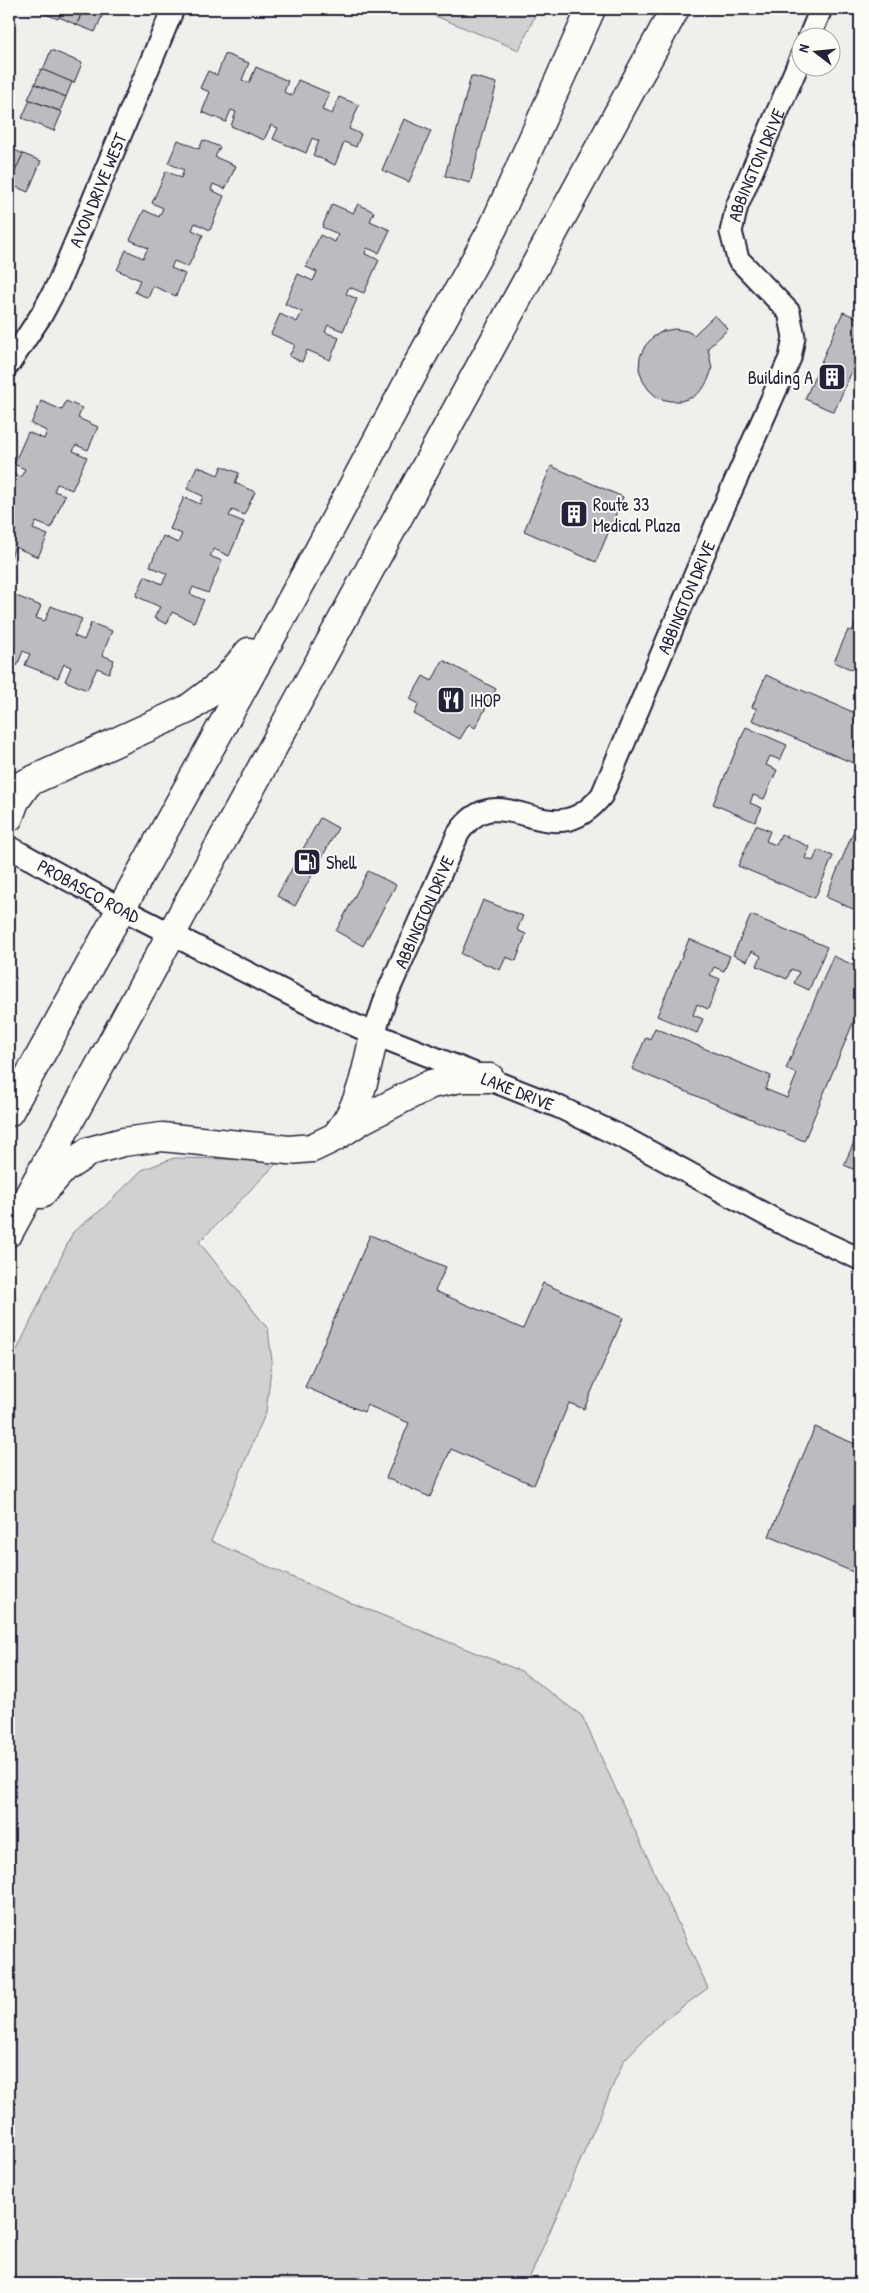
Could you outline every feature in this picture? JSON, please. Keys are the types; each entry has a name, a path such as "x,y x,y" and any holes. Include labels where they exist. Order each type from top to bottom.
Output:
{"highway":[{"path":"9,1112 318,552 493,228 591,9"},
{"path":"11,1228 675,9"},
{"path":"648,61 692,9"},
{"path":"9,817 18,788 188,709 224,682 249,652 318,552"},
{"path":"335,1137 349,1119 362,1089 374,1034"},
{"path":"11,1228 63,1169 90,1151 162,1137 289,1150 312,1148 431,1084 461,1078 490,1078"}],"street":[{"name":"AVON DRIVE WEST","path":"9,364 42,314 58,284 174,9"},
{"path":"813,28 821,9"},
{"name":"ABBINGTON DRIVE","path":"374,1034 386,994 464,824 482,812 502,809 545,820 563,821 579,816 593,807 602,795 719,518 790,358 794,337 789,312 738,259 731,232 737,206 792,78"},
{"name":"PROBASCO ROAD","path":"9,847 120,908 171,933"},
{"name":"LAKE DRIVE","path":"171,933 313,1006 374,1034 490,1078 559,1107 601,1127 807,1236 860,1259"}],"shaded area":[{"path":"418,9 538,9 519,50"},
{"path":"174,1158 280,1160 199,1242 268,1329 272,1361 266,1412 211,1541 332,1595 521,1671 582,1716 708,1988 658,2025 624,2060 527,2284 9,2284 9,1367 73,1232 101,1210 142,1170"}],"building":[{"path":"43,9 63,9 58,19 41,12"},
{"path":"63,9 83,9 77,25 59,17"},
{"path":"83,9 105,9 95,32 77,25"},
{"path":"51,50 82,63 74,83 43,70"},
{"path":"225,54 249,63 242,80 249,83 256,67 288,81 284,92 292,96 298,80 329,93 322,110 332,114 339,97 359,105 349,129 361,134 356,147 344,142 335,165 313,155 319,141 312,138 306,153 273,139 278,128 271,125 264,140 231,126 236,112 231,110 226,122 202,112 210,92 200,88 208,71 217,75"},
{"path":"41,69 72,82 66,97 35,84"},
{"path":"471,76 497,83 470,183 445,176"},
{"path":"35,84 66,97 60,111 28,99"},
{"path":"30,100 62,112 54,131 22,118"},
{"path":"404,119 431,131 409,182 382,170"},
{"path":"860,128 860,150 853,146"},
{"path":"178,140 199,149 203,140 220,147 215,157 236,166 225,189 213,184 211,190 224,196 210,230 195,223 192,230 203,235 188,267 174,261 171,268 185,274 176,296 153,286 148,298 135,292 140,280 117,270 126,250 143,258 148,248 130,240 144,210 159,217 163,208 152,203 166,171 181,178 184,170 168,163"},
{"path":"9,147 23,154 9,184"},
{"path":"23,154 41,161 28,192 9,184"},
{"path":"332,204 353,213 358,204 374,212 370,221 390,230 379,253 367,248 365,254 379,260 364,293 349,287 346,294 357,299 343,331 328,325 325,332 339,338 330,360 307,350 302,362 289,356 295,345 271,334 280,314 297,322 302,312 285,304 298,274 313,281 317,272 306,267 320,235 335,242 338,234 322,227"},
{"name":"Building A","path":"843,312 860,319 860,356 834,412 805,399"},
{"path":"715,315 728,329 708,348 712,369 702,390 693,397 681,401 658,398 643,381 639,369 640,357 645,346 653,337 663,331 675,329 687,331 694,335"},
{"path":"41,401 62,410 66,401 82,408 78,418 98,427 88,450 76,445 73,451 87,457 72,490 57,484 54,491 65,495 51,528 36,522 33,529 48,535 38,557 15,547 10,559 9,472 21,477 25,469 14,464 28,432 44,439 47,431 31,424"},
{"path":"197,466 218,475 222,466 239,473 235,483 255,492 244,515 232,510 229,516 244,522 229,556 214,549 210,556 222,561 208,593 193,587 190,594 204,600 194,622 172,612 167,624 154,618 160,607 136,596 145,576 162,584 167,574 150,566 163,536 178,543 182,534 170,529 184,497 200,504 203,496 187,489"},
{"name":"Route 33 Medical Plaza","path":"551,466 623,497 596,562 524,531"},
{"path":"9,593 41,606 36,618 45,621 51,606 82,619 74,636 84,640 91,623 112,631 102,655 114,660 109,673 97,668 87,690 65,681 71,667 64,664 58,678 25,665 30,654 23,651 17,666 9,663"},
{"path":"857,621 860,622 860,673 834,662 848,630 852,631"},
{"name":"IHOP","path":"443,660 496,689 475,728 469,724 460,739 414,714 419,704 410,699 423,676 432,681"},
{"path":"766,675 860,715 860,766 752,720 757,709 752,707"},
{"path":"746,727 787,745 780,760 770,756 766,765 777,770 764,799 753,795 750,803 762,808 755,822 713,804"},
{"path":"860,816 860,912 826,897"},
{"name":"Shell","path":"320,818 338,828 295,906 277,896"},
{"path":"756,825 770,831 766,841 776,845 781,834 810,847 805,858 813,861 818,850 833,856 815,898 738,866"},
{"path":"368,871 396,885 363,946 336,931"},
{"path":"483,900 523,916 517,930 526,934 516,961 506,957 500,970 461,954"},
{"path":"751,915 827,947 809,990 794,983 799,972 791,969 787,979 757,966 761,956 752,951 747,961 733,955"},
{"path":"689,939 730,956 724,971 714,967 710,975 720,979 708,1009 697,1004 693,1015 703,1019 697,1033 657,1016"},
{"path":"833,956 860,968 860,1006 804,1141 632,1069 646,1037 650,1039 655,1028 771,1076 765,1089 787,1098 797,1074 786,1069"},
{"path":"857,1135 860,1136 860,1172 844,1165"},
{"path":"370,1235 446,1267 435,1291 523,1329 543,1283 623,1318 584,1409 569,1403 534,1485 451,1449 430,1497 386,1478 409,1423 367,1405 364,1412 305,1387"},
{"path":"815,1427 860,1446 860,1575 769,1536"}],"place":[{"name":"Building A","path":"832,377"},
{"name":"Route 33 Medical Plaza","path":"574,514"},
{"name":"IHOP","path":"451,700"},
{"name":"Shell","path":"307,862"}]}
